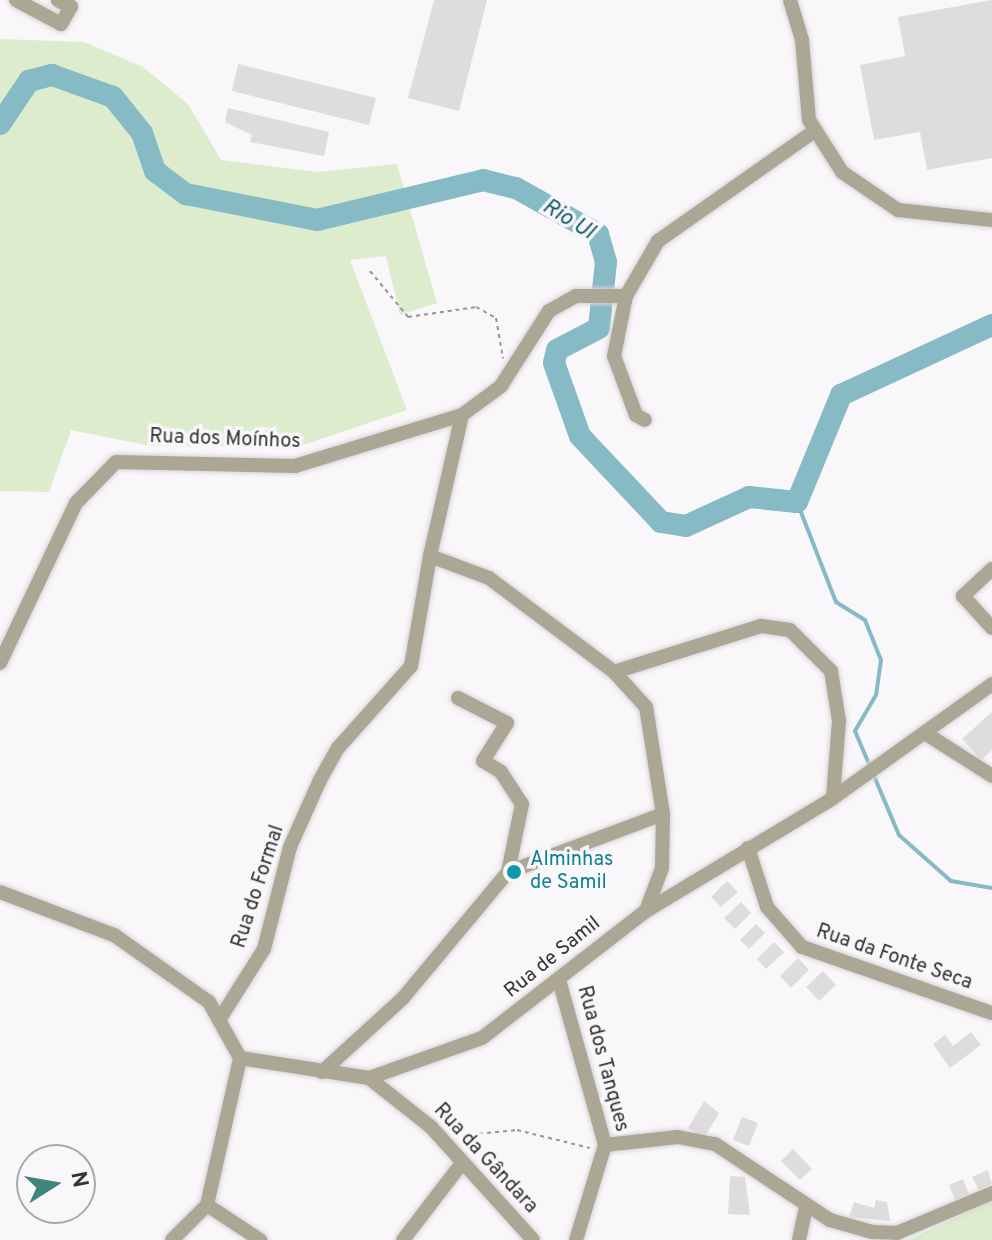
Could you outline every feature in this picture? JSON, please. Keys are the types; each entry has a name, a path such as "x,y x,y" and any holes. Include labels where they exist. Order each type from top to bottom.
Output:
{"street":[{"path":"16,0 61,24 71,7 58,0"},
{"path":"790,0 813,132 842,172 887,205 925,218 992,220"},
{"path":"645,420 636,415 614,356 607,297 658,241 813,132"},
{"name":"Rua dos Moínhos","path":"0,663 76,503 116,462 295,466 462,415 493,394 549,311 607,297"},
{"name":"Rua do Formal","path":"221,1017 264,949 290,847 320,780 338,748 411,666 430,556 462,415"},
{"path":"430,556 489,578 614,672 646,707 663,814 662,868 646,911"},
{"path":"992,569 963,596 992,628"},
{"path":"614,672 761,626 790,630 831,671 839,721 833,798"},
{"name":"Rua de Samil","path":"240,1058 369,1078 482,1038 646,911 833,798 928,735 992,684"},
{"path":"322,1072 403,998 508,872 522,804 501,772 483,761 507,723 458,698"},
{"path":"928,735 992,776"},
{"path":"508,872 663,814"},
{"name":"Rua da Fonte Seca","path":"748,848 767,907 802,947 992,1013"},
{"path":"0,892 114,935 221,1017 240,1058 207,1205 172,1240"},
{"name":"Rua dos Tanques","path":"559,980 605,1149 576,1240"},
{"name":"Rua da Gândara","path":"369,1078 442,1139 533,1240"},
{"path":"605,1149 678,1137 715,1144 781,1181 806,1206 872,1232 918,1233 992,1193"},
{"path":"403,1240 462,1163"},
{"path":"207,1205 260,1240"},
{"path":"799,1240 806,1206"}],"path":[{"path":"370,271 408,317 476,307 496,318 508,370"},
{"path":"442,1139 517,1130 605,1149"}],"green space":[{"path":"0,39 84,42 143,67 188,104 221,160 317,172 397,164 437,303 400,315 386,256 350,260 407,410 297,447 151,446 71,430 49,492 0,491"},
{"path":"992,1200 992,1240 908,1240 915,1237"}],"building":[{"path":"434,0 487,0 459,111 408,98"},
{"path":"992,0 992,158 927,170 920,132 874,140 860,65 905,56 898,17"},
{"path":"238,64 376,98 369,125 232,91"},
{"path":"228,108 329,132 324,156 250,142 252,135 225,122"},
{"path":"992,712 992,750 981,760 962,739"},
{"path":"727,881 738,892 721,907 711,897"},
{"path":"741,902 751,913 735,929 724,918"},
{"path":"756,924 765,933 749,949 740,940"},
{"path":"774,942 784,952 766,969 757,959"},
{"path":"798,958 809,970 791,988 780,976"},
{"path":"823,971 836,985 819,1001 806,987"},
{"path":"971,1032 981,1045 950,1068 933,1044 945,1035 953,1046"},
{"path":"704,1101 719,1113 704,1138 688,1128"},
{"path":"742,1117 758,1123 749,1146 733,1140"},
{"path":"793,1149 812,1169 800,1180 781,1161"},
{"path":"988,1170 992,1184 979,1190 972,1177"},
{"path":"730,1176 745,1177 750,1215 728,1214"},
{"path":"963,1179 969,1194 955,1200 949,1185"},
{"path":"876,1200 887,1202 890,1221 849,1217 854,1202 874,1208"}],"waterway":[{"name":"Rio Ul","path":"0,124 29,81 52,75 113,97 142,133 155,171 186,194 317,220 483,180 516,188 598,234 606,262 599,328 557,350 554,363 580,436 661,522 686,526 749,497 797,502 841,395 992,325"},
{"path":"797,502 836,602 865,620 881,660 876,695 855,731 899,835 951,881 992,888"}],"place":[{"name":"Alminhas de Samil","path":"514,872"}]}
